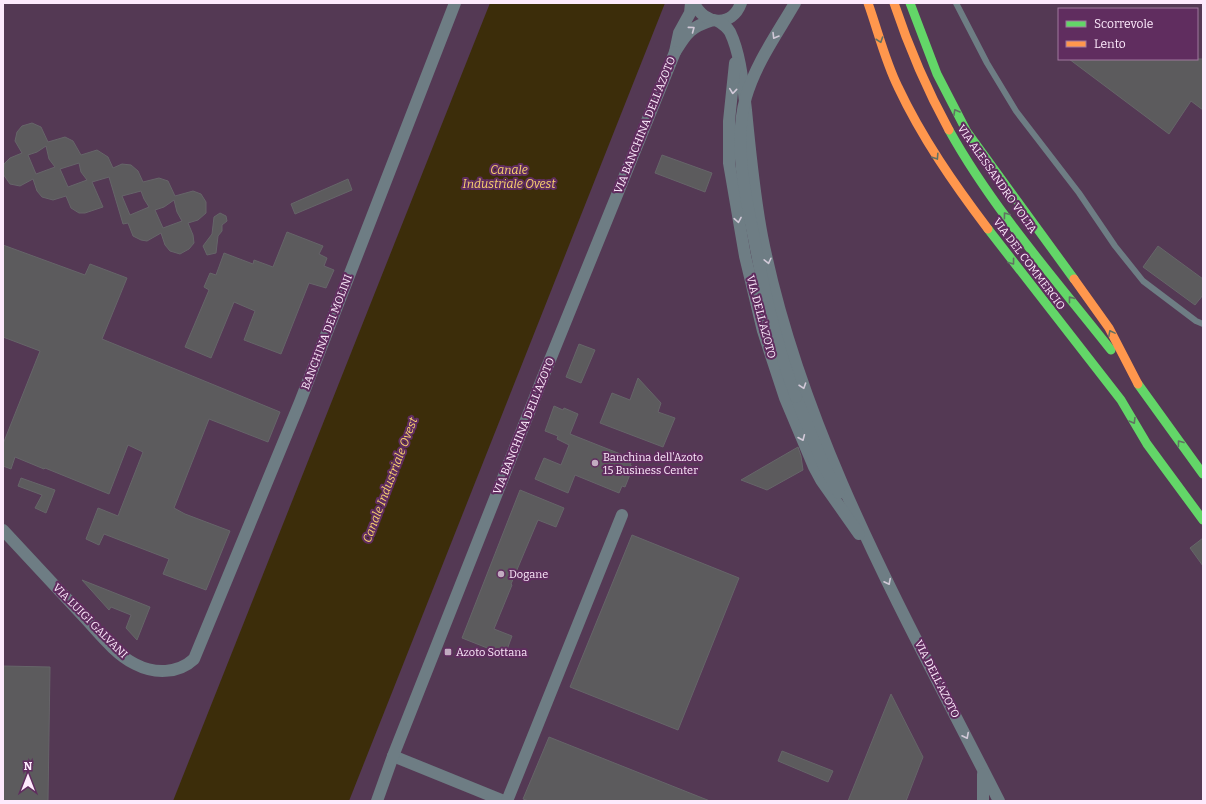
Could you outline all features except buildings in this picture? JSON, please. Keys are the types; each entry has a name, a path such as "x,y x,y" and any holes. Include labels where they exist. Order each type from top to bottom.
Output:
{"street":[{"name":"BANCHINA DEI MOLINI","path":"194,659 300,402 455,3"},
{"name":"VIA DELL'AZOTO","path":"692,3 703,16 716,20 729,29 741,74 756,201 767,260 783,322 816,422 876,558"},
{"path":"675,52 679,33 690,13 692,3"},
{"path":"675,52 691,29 696,25 727,19 734,15 741,3"},
{"name":"VIA DELL'AZOTO","path":"795,3 755,74 746,98 741,138 748,206 760,272 774,330 796,397 829,475 876,558 999,801"},
{"name":"VIA DEL COMMERCIO","path":"868,3 897,86 931,149 951,180 1022,275 1121,400 1147,444 1203,520"},
{"name":"VIA ALESSANDRO VOLTA","path":"894,3 910,54 922,83 950,135 977,176 1038,257 1138,384"},
{"path":"910,3 938,74 967,132 1098,311 1109,328 1138,384 1203,474"},
{"name":"VIA BANCHINA DELL'AZOTO","path":"377,801 393,756 541,382 675,52"},
{"name":"VIA DELL'AZOTO","path":"736,52 729,122 729,163 745,256 763,331 785,398 814,466 821,480 876,558"},
{"path":"940,144 952,162"},
{"path":"1010,241 1065,314 1121,400"},
{"path":"393,756 506,801 622,515"},
{"name":"VIA LUIGI GALVANI","path":"3,530 92,625 127,659 150,669 168,671 182,667 194,659"},
{"path":"983,801 984,771"}],"lane":[{"path":"956,3 987,63 1016,111 1078,193 1115,246 1143,281 1196,321 1203,324"}],"water":[{"name":"Canale Industriale Ovest","path":"490,3 665,3 349,801 173,801"}],"traffic: fast":[{"path":"910,3 937,74 967,132 1074,279"},
{"path":"949,130 966,159 1005,216 1111,350"},
{"path":"988,229 1121,400 1147,444 1203,520"},
{"path":"1138,384 1203,474"}],"traffic: slow":[{"path":"868,3 889,67 907,106 939,160 988,229"},
{"path":"894,3 918,68 949,130"},
{"path":"1074,279 1109,328 1138,384"}],"place":[{"name":"Banchina dell'Azoto 15 Business Center","path":"595,463"},
{"name":"Dogane","path":"501,574"},
{"name":"Azoto Sottana","path":"448,652"}]}
